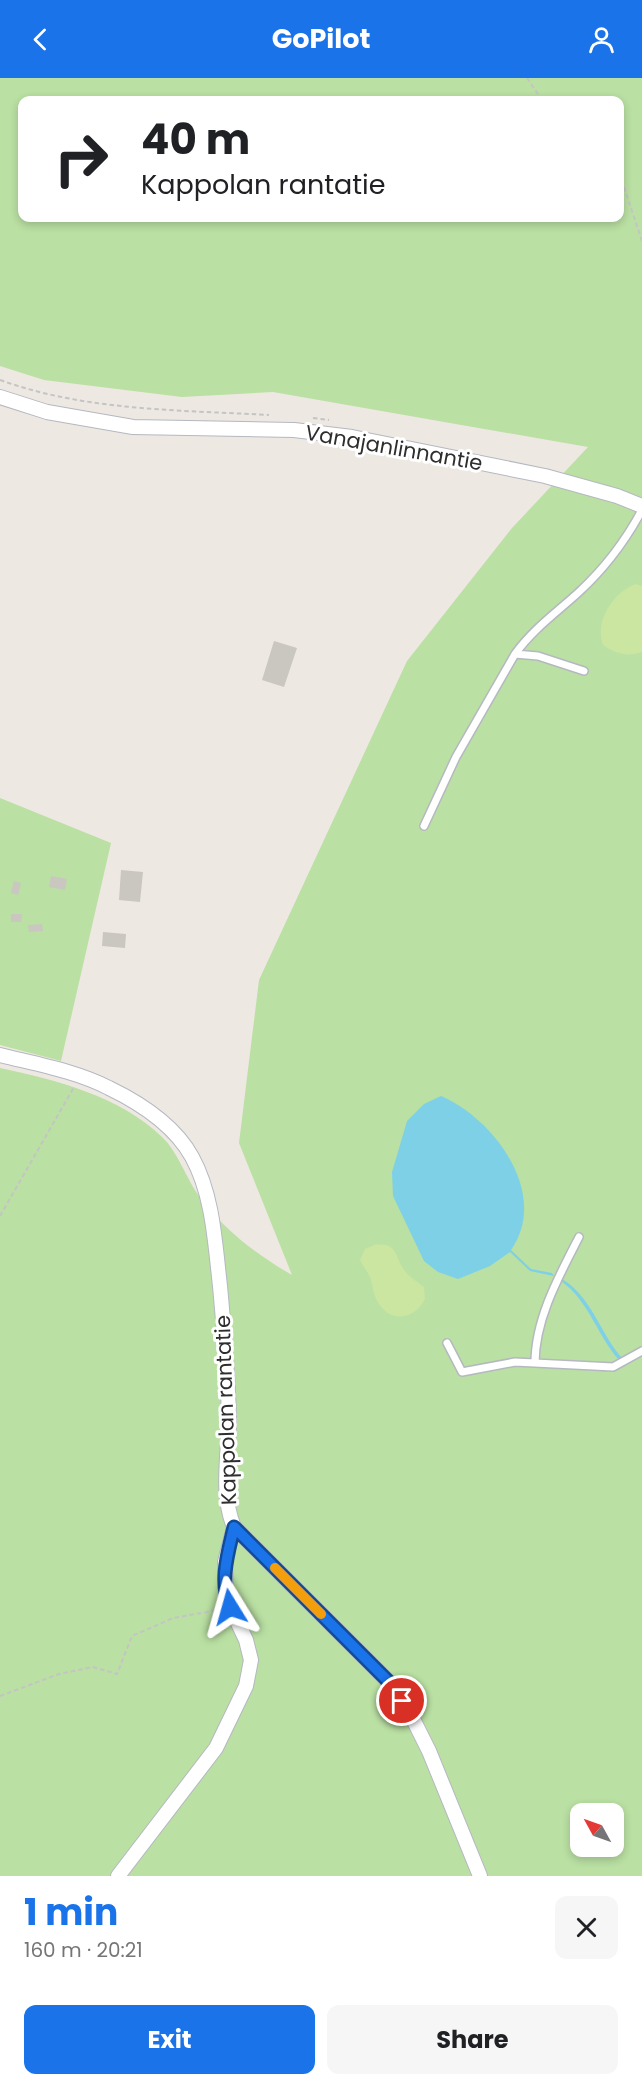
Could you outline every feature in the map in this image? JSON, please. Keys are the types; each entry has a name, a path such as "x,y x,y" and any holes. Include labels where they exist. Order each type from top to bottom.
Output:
{"street":[{"name":"Vanajanlinnantie","path":"0,397 47,412 133,427 294,430 352,437 545,476 617,496 642,508"},
{"name":"Kappolan rantatie","path":"0,1054 80,1076 116,1091 141,1106 169,1128 192,1156 208,1195 226,1350 229,1419 227,1468 230,1517 234,1527 392,1685 429,1751 480,1876"},
{"path":"118,1876 216,1748 246,1686 250,1660 249,1650 226,1599 225,1562 234,1527"}],"lane":[{"path":"424,826 456,758 515,654 549,616 579,591 627,537 642,508"},
{"path":"515,654 538,656 584,671"},
{"path":"535,1363 535,1341 538,1331 558,1278 579,1237"},
{"path":"447,1343 462,1372 515,1362 613,1367 642,1351"}],"path":[{"path":"527,78 539,96"},
{"path":"624,187 642,241"},
{"path":"0,1216 80,1076"},
{"path":"0,1696 59,1674 93,1667 117,1674 132,1636 173,1618 230,1607"}],"green space":[{"path":"0,78 642,78 642,1876 0,1876 0,1068 65,1084 107,1100 145,1123 168,1143 208,1208 254,1250 292,1275 239,1143 259,980 407,661 512,528 588,447 273,392 182,397 44,380 0,366"},
{"path":"636,584 642,586 642,652 622,654 603,645 601,627 608,608 614,600 620,593"},
{"path":"0,798 111,843 61,1061 0,1045"},
{"path":"374,1245 392,1248 407,1273 424,1287 425,1299 416,1311 397,1316 384,1310 377,1301 370,1277 360,1260 365,1249"}],"water":[{"path":"441,1096 461,1107 480,1122 497,1140 511,1161 520,1183 524,1206 521,1229 511,1250 531,1269 552,1273 554,1276 530,1271 510,1252 490,1266 458,1279 438,1272 424,1261 393,1196 392,1172 407,1121 424,1104"},
{"path":"562,1279 581,1295 622,1358 619,1360 611,1350 586,1308 571,1289 561,1281"}],"building":[{"path":"274,641 297,648 284,687 262,680"},
{"path":"121,870 143,872 140,902 119,900"},
{"path":"51,876 67,879 65,890 49,887"},
{"path":"14,881 21,883 18,895 11,893"},
{"path":"11,914 22,914 21,922 11,922"},
{"path":"42,924 43,931 29,932 28,925"},
{"path":"103,932 126,934 125,948 102,946"}],"slow traffic":[{"path":"275,1568 321,1614"}],"route":[{"path":"230,1607 226,1599 225,1562 234,1527 392,1685 402,1701"}]}
